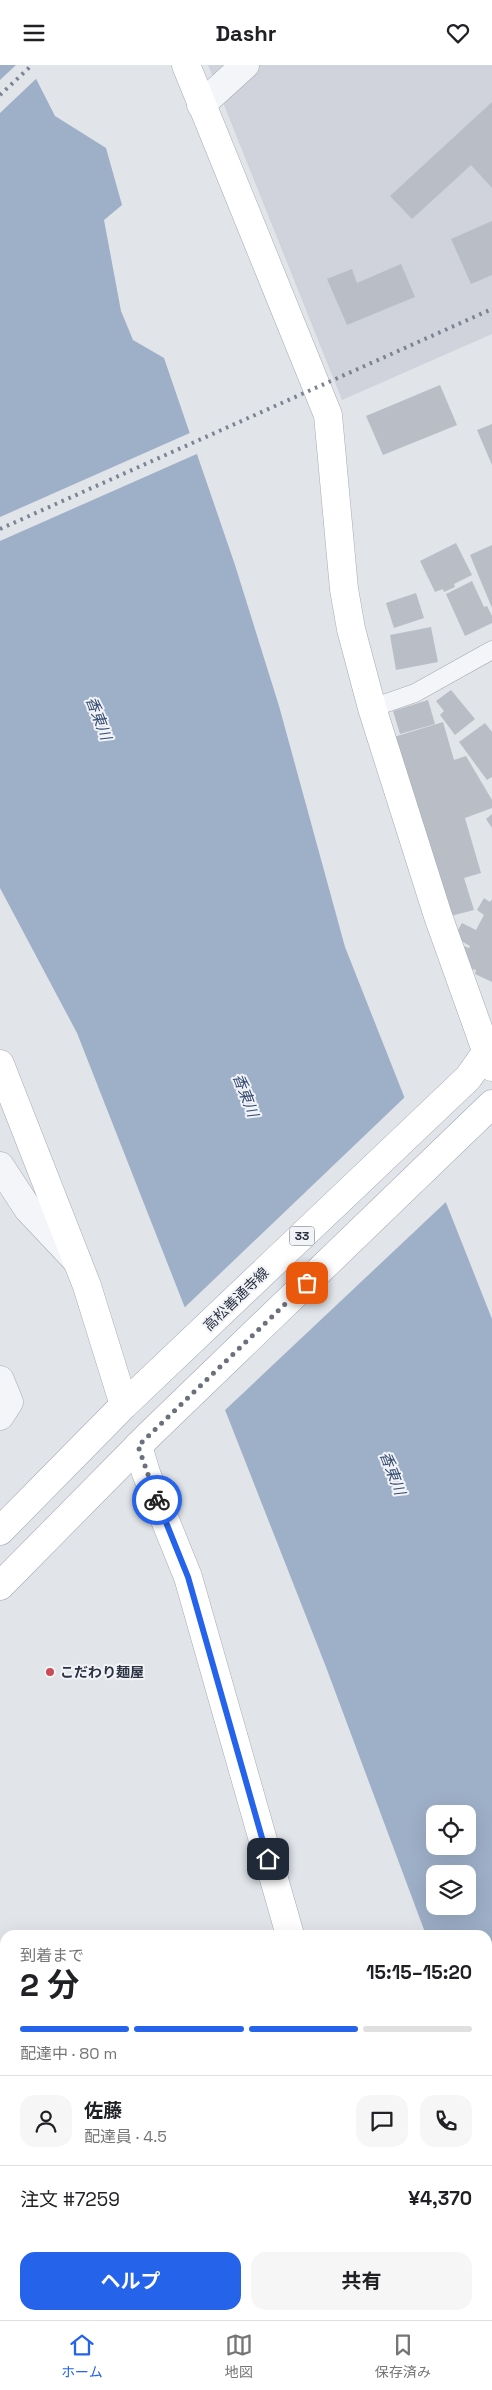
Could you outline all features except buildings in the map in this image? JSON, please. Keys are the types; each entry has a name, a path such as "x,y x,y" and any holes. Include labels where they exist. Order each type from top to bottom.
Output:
{"street":[{"path":"186,65 328,415 344,589 351,629 372,707 484,1060"},
{"path":"201,105 245,65"},
{"name":"高松善通寺線","path":"2,1524 484,1060"},
{"path":"0,1064 7,1106 77,1261 130,1400"},
{"path":"0,1585 143,1440 486,1110"},
{"path":"0,1166 28,1209 77,1261"},
{"path":"0,1380 9,1402 0,1416"},
{"path":"143,1440 146,1473 188,1577 289,1930"}],"lane":[{"path":"372,707 415,693 492,650"}],"shaded area":[{"path":"208,65 492,65 492,334 342,400"}],"water":[{"name":"香東川","path":"0,65 29,65 55,116 106,148 122,205 104,220 121,311 133,340 164,358 235,565 279,706 345,947 492,1319 492,1930 424,1930 326,1667 77,1033 0,888"}],"pier":[{"path":"16,65 32,65 38,77 0,113 0,80"},
{"path":"192,432 199,453 0,541 0,517"},
{"path":"406,1096 448,1200 223,1412 183,1309"}],"railway":[{"path":"0,95 32,65"},
{"path":"0,529 492,309"}],"way so far":[{"path":"157,1500 138,1446 307,1283"}],"place":[{"name":"こだわり麺屋","path":"50,1672"}],"route":[{"path":"157,1500 188,1577 268,1859"}]}
